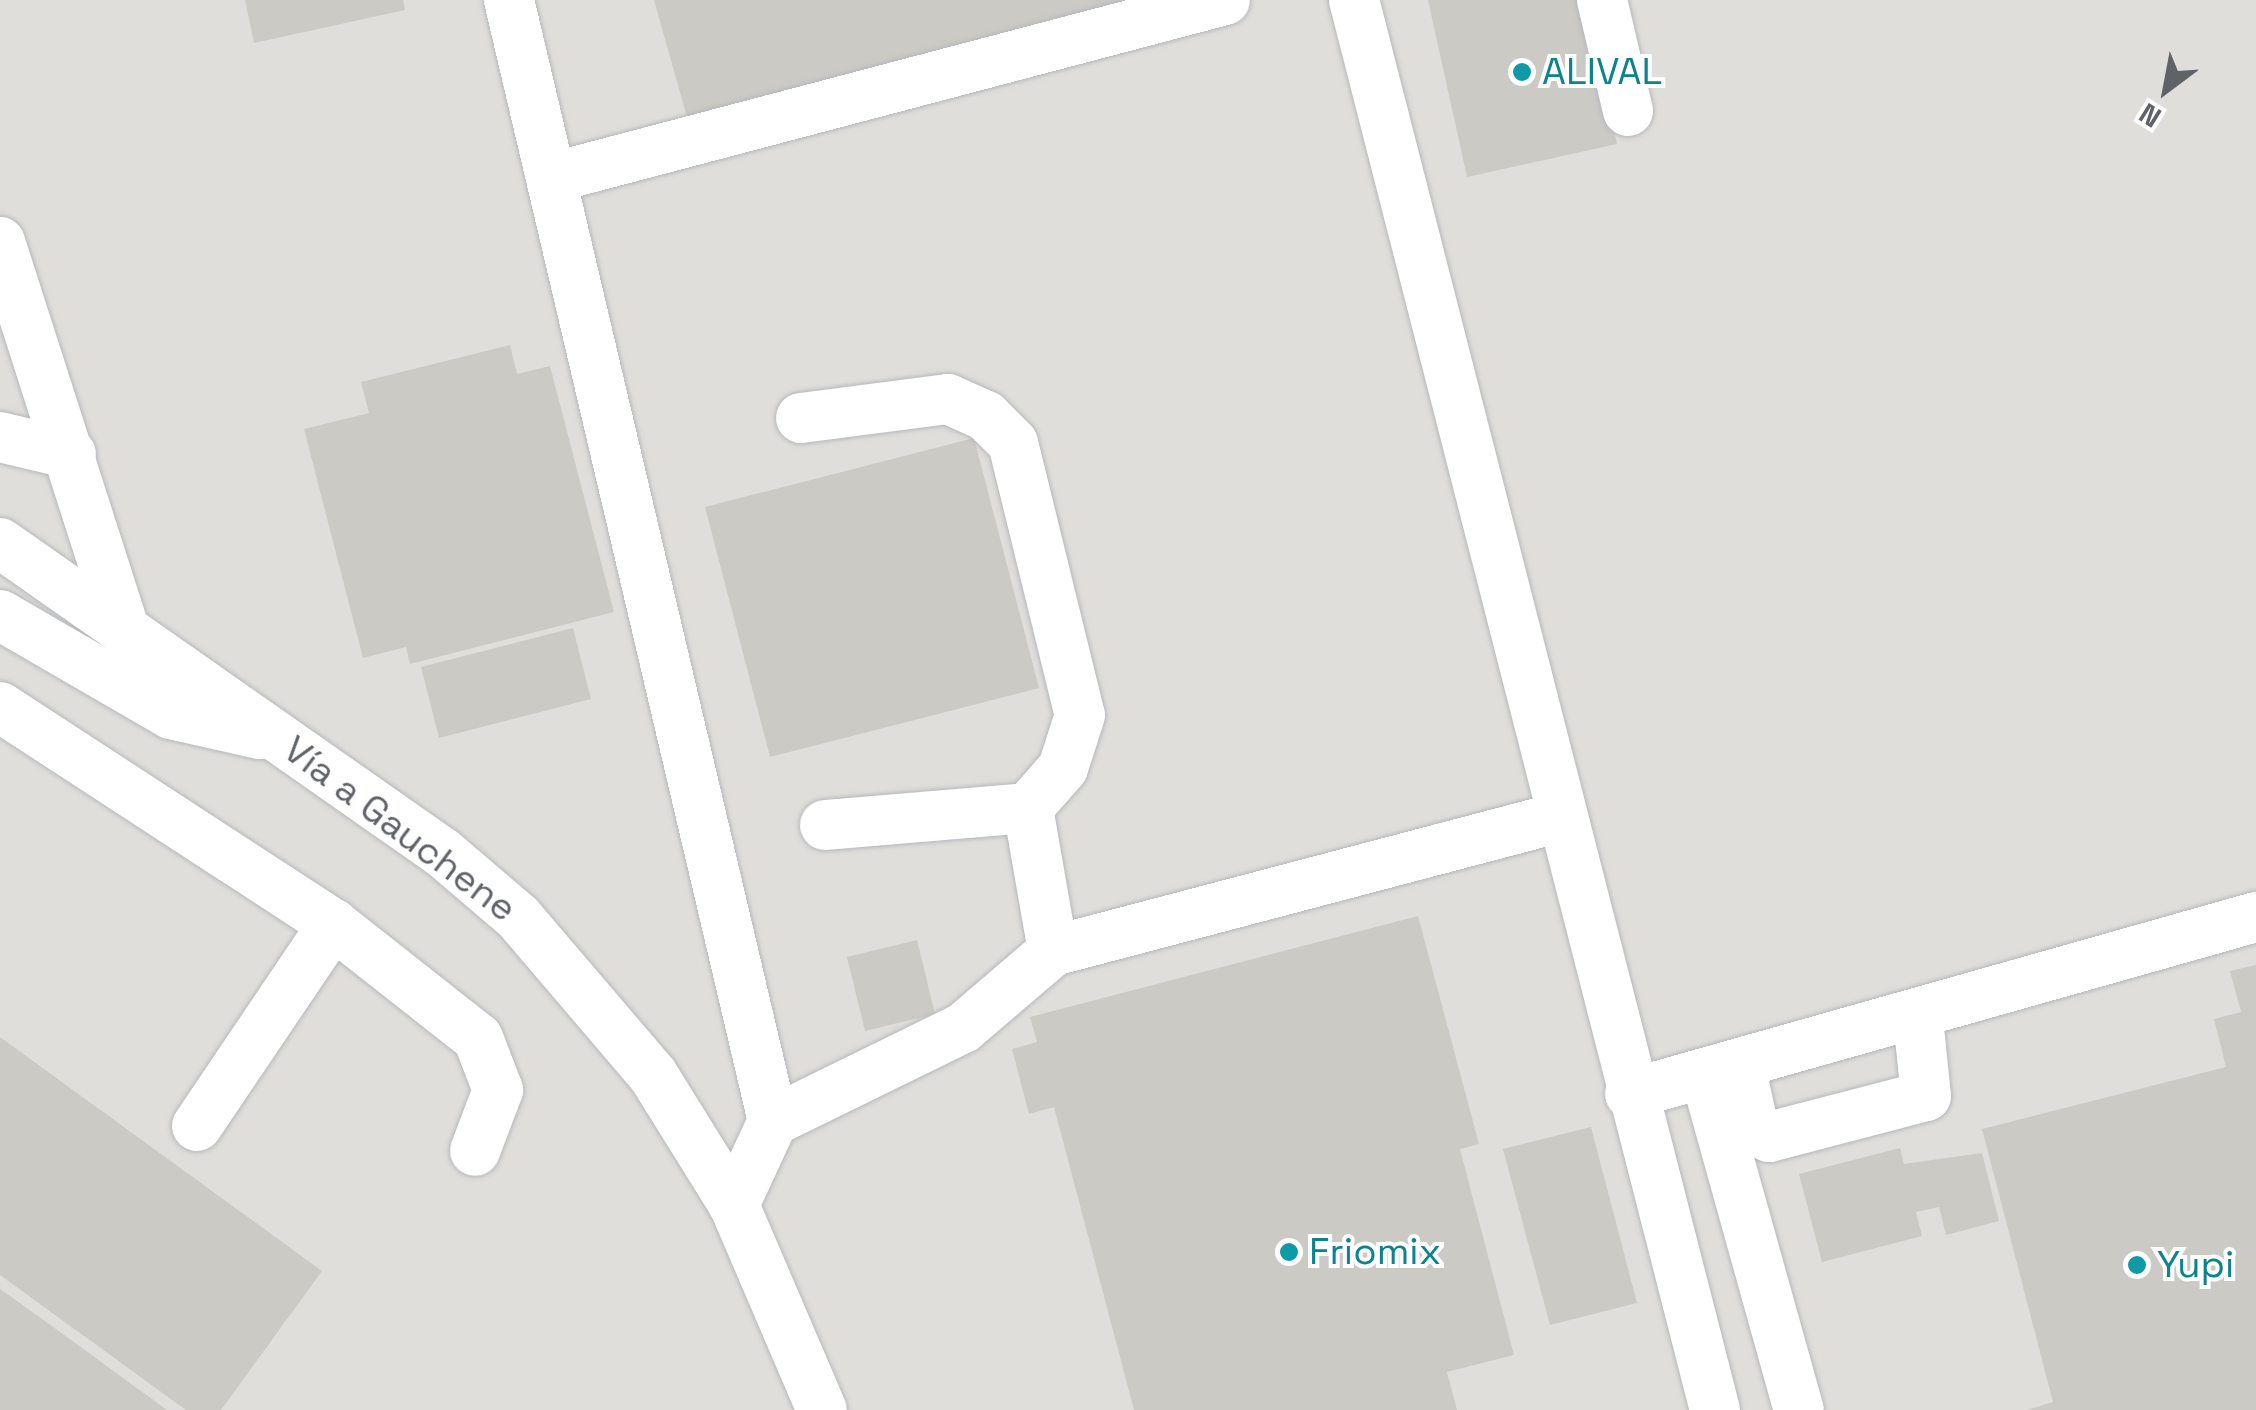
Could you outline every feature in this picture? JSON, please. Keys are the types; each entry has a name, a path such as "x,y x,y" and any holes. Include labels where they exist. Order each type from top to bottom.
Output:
{"street":[{"path":"509,0 773,1121 734,1205"},
{"path":"551,178 1225,0"},
{"path":"1354,0 1557,818 1715,1410"},
{"path":"1602,0 1628,111"},
{"path":"0,242 124,629"},
{"path":"801,418 948,399 986,416 1013,443 1080,715 1063,768 1028,808 825,826"},
{"path":"0,437 70,454"},
{"name":"Vía a Gauchene","path":"0,542 275,734 518,917 654,1074 734,1205 822,1410"},
{"path":"0,615 171,714 275,734"},
{"path":"0,707 333,924 478,1038 498,1090 475,1151"},
{"path":"1028,808 1053,950"},
{"path":"773,1121 964,1028 1053,950 1557,818"},
{"path":"1630,1094 1918,1019 2256,917"},
{"path":"197,1126 333,924"},
{"path":"1722,1070 1754,1130 1770,1137 1891,1106 1930,1091 1918,1019"},
{"path":"1722,1070 1799,1410"}],"shaded area":[{"path":"0,0 2256,0 2256,1410 0,1410"}],"building":[{"path":"245,0 403,0 405,10 254,43"},
{"path":"654,0 1127,0 1127,1 688,121"},
{"name":"ALIVAL","path":"1428,0 1585,0 1617,144 1467,177"},
{"path":"510,345 517,374 550,366 614,612 410,664 406,647 363,658 304,429 369,413 361,382"},
{"path":"974,438 1039,688 770,757 705,507"},
{"path":"573,628 591,699 439,738 421,667"},
{"name":"Friomix","path":"1418,916 1479,1144 1460,1149 1514,1355 1447,1372 1457,1410 1134,1410 1054,1107 1029,1114 1012,1049 1037,1042 1030,1017"},
{"path":"917,940 935,1014 865,1031 847,957"},
{"name":"Yupi","path":"2256,965 2256,1410 2027,1410 2053,1402 1982,1129 2226,1067 2214,1019 2241,1012 2230,971"},
{"path":"0,1037 322,1271 221,1410 186,1410 0,1275"},
{"path":"1591,1127 1637,1303 1550,1325 1503,1149"},
{"path":"1900,1148 1904,1164 1982,1153 1999,1221 1946,1235 1939,1207 1916,1212 1922,1236 1822,1262 1799,1174"},
{"path":"0,1289 45,1321 167,1410 0,1410"}],"place":[{"name":"ALIVAL","path":"1522,72"},
{"name":"Friomix","path":"1289,1252"},
{"name":"Yupi","path":"2137,1265"}]}
